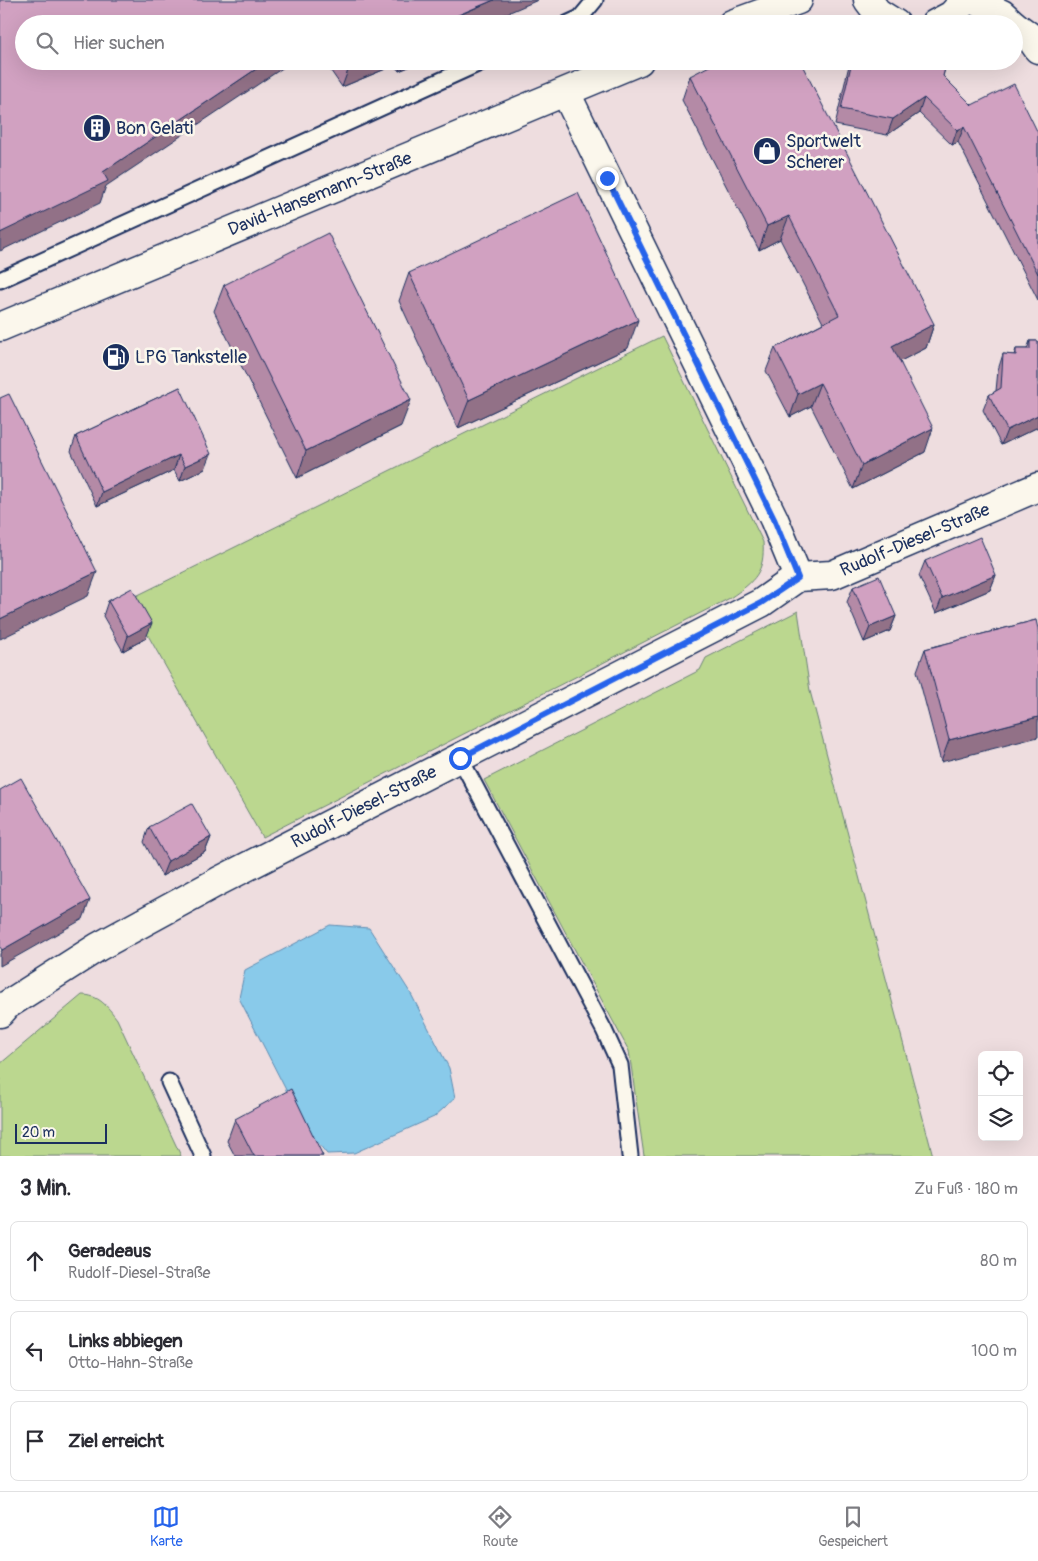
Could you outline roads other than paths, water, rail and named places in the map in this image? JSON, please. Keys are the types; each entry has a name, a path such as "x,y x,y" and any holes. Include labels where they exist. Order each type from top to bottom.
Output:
{"street":[{"path":"757,15 798,0"},
{"path":"868,0 882,15"},
{"path":"952,15 965,0"},
{"path":"974,0 1003,15"},
{"path":"1023,32 1038,49"},
{"name":"David-Hansemann-Straße","path":"0,328 618,70"},
{"path":"566,92 774,519 798,578"},
{"name":"Rudolf-Diesel-Straße","path":"0,1012 7,1005 98,947 219,881 761,603 798,578 832,575 1038,488"}],"lane":[{"path":"582,15 595,0"},
{"path":"0,280 464,70"},
{"path":"460,758 604,1030 620,1065 630,1156"},
{"path":"169,1082 203,1156"}],"water":[{"path":"330,925 369,928 411,994 449,1068 455,1098 434,1117 354,1153 327,1154 305,1127 239,998 245,970"}],"place":[{"name":"Bon Gelati","path":"97,128"},
{"name":"Sportwelt Scherer","path":"767,151"},
{"name":"LPG Tankstelle","path":"116,357"}]}
